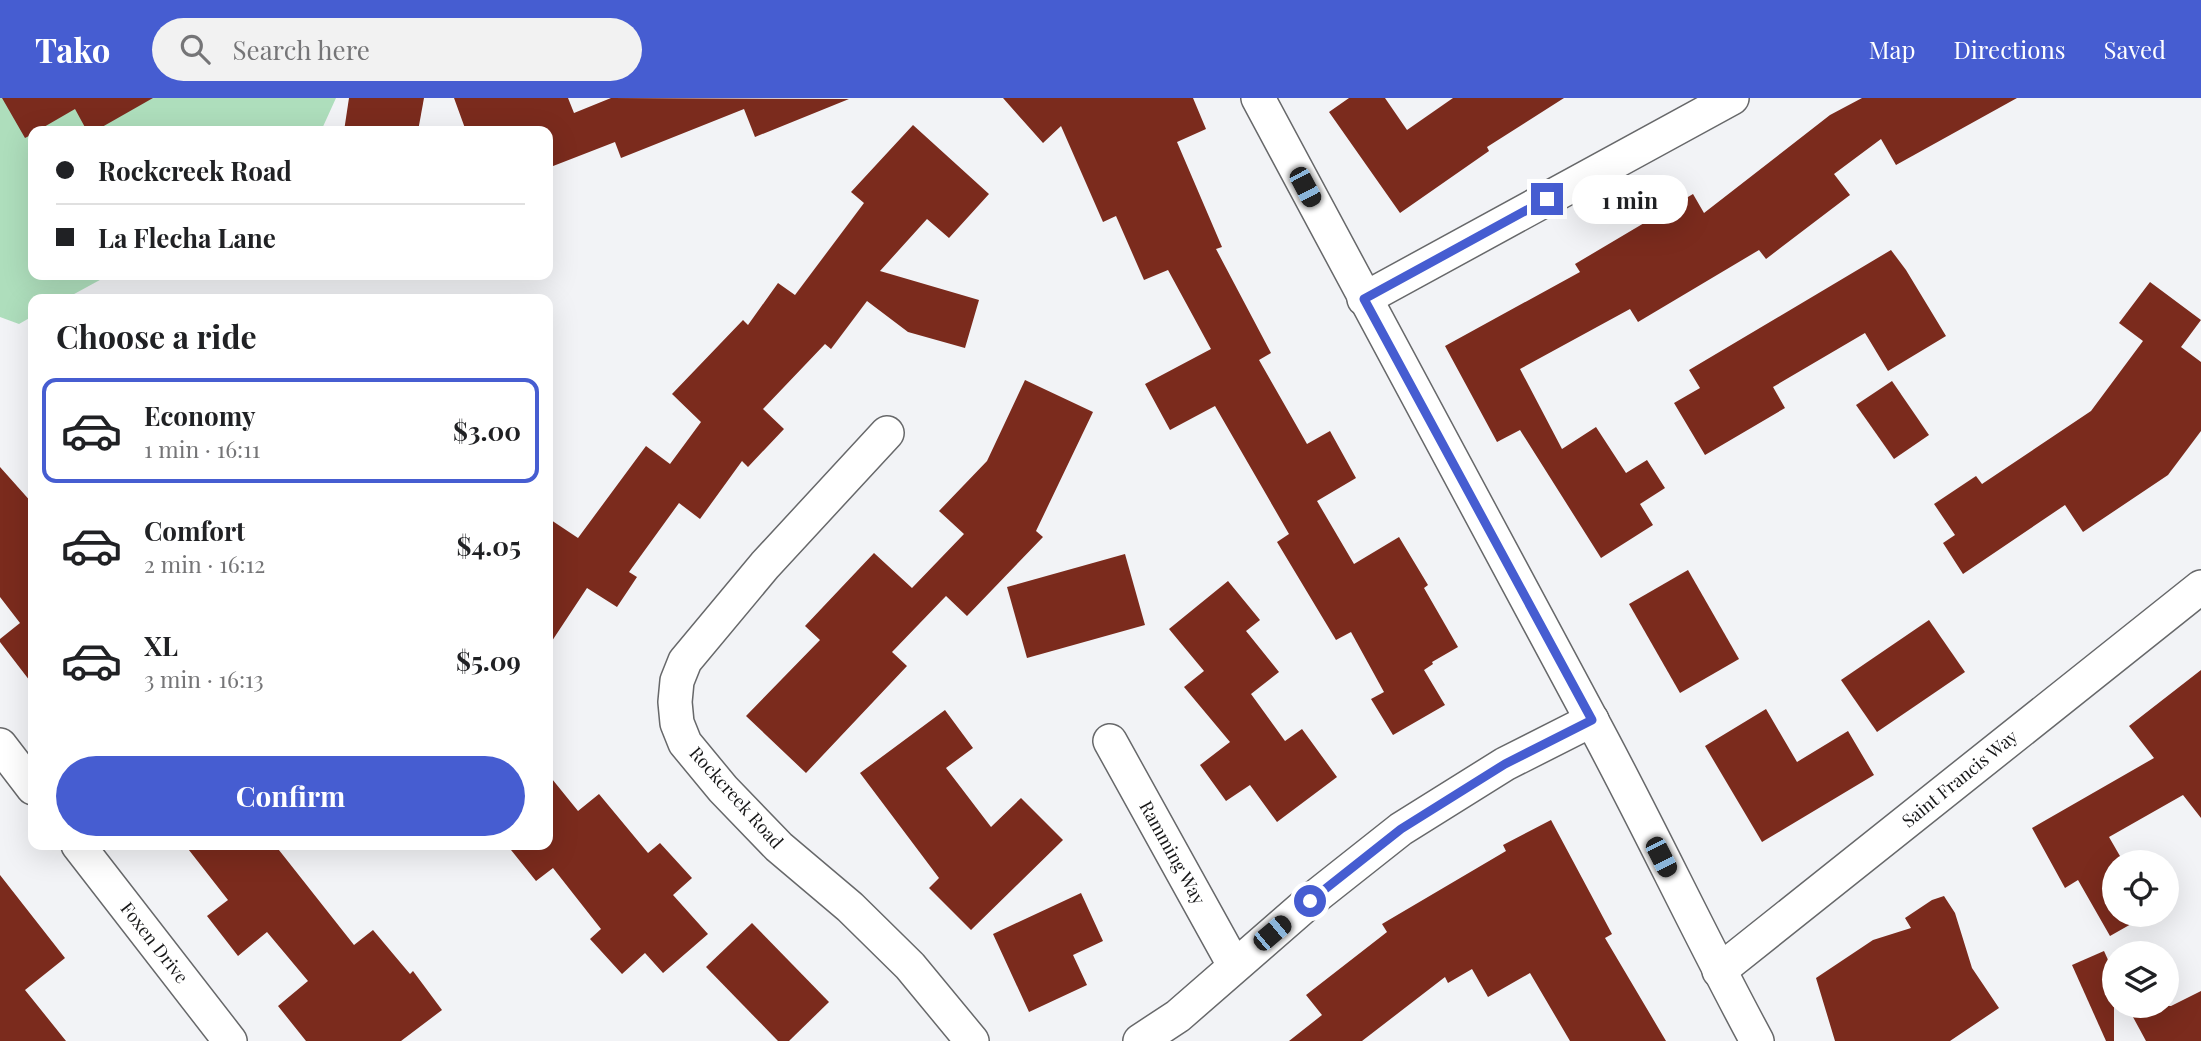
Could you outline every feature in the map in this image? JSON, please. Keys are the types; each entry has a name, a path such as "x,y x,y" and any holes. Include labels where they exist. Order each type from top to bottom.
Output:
{"street":[{"path":"1258,98 1592,720 1757,1041"},
{"path":"1364,299 1732,98"},
{"name":"Rockcreek Road","path":"887,433 765,565 685,661 677,681 674,702 677,723 685,743 723,789 779,847 850,907 910,966 972,1041"},
{"name":"Saint Francis Way","path":"1719,971 2201,587"},
{"path":"1140,1041 1178,1016 1310,901 1401,829 1505,764 1592,720"},
{"name":"Ramming Way","path":"1110,741 1234,965"},
{"path":"0,745 28,781"},
{"name":"Foxen Drive","path":"82,850 230,1041"}],"green space":[{"path":"0,98 336,98 323,126 28,126 28,280 100,280 74,294 28,294 28,319 19,324 0,317"}],"building":[{"path":"2,98 153,98 104,126 84,126 75,109 46,126 28,126 28,136 25,138"},
{"path":"349,98 424,98 419,126 345,126"},
{"path":"454,98 568,98 574,113 611,98 849,99 755,137 744,109 621,158 615,142 553,166 553,126 464,126"},
{"path":"1003,98 1193,98 1206,129 1177,142 1222,247 1216,249 1271,353 1259,360 1307,444 1330,431 1356,478 1317,501 1354,564 1399,537 1428,585 1424,588 1458,647 1432,662 1433,664 1424,670 1445,705 1393,735 1371,699 1384,692 1351,632 1336,640 1277,542 1289,534 1215,406 1170,430 1145,384 1211,349 1168,270 1144,280 1116,216 1103,222 1061,126 1043,143"},
{"path":"1349,98 1385,98 1407,130 1453,98 1564,98 1487,147 1489,151 1400,213 1329,112"},
{"path":"1862,98 2017,98 1896,165 1881,139 1834,174 1850,195 1766,259 1759,250 1638,322 1630,309 1520,369 1562,449 1596,427 1626,473 1647,460 1665,488 1640,504 1653,525 1601,558 1520,430 1497,442 1445,346 1580,272 1575,264 1693,194 1704,213 1830,115"},
{"path":"913,125 989,194 949,238 927,219 880,271 979,300 965,348 908,332 867,301 831,349 825,344 763,409 784,429 748,467 742,461 700,519 679,503 629,572 637,577 617,607 587,588 553,639 553,521 578,538 646,446 670,464 701,422 672,394 743,320 748,325 778,283 795,295 864,203 851,192"},
{"path":"1891,250 1946,336 1888,371 1865,333 1773,387 1785,408 1705,455 1674,403 1700,388 1689,370"},
{"path":"2150,282 2201,320 2181,347 2201,362 2201,431 2168,475 2083,532 2065,505 1963,574 1943,543 1955,535 1934,504 1976,476 1982,484 2091,411 2143,341 2119,323"},
{"path":"1025,380 1093,412 1036,531 1043,537 967,616 946,596 892,652 907,666 806,773 746,716 820,640 805,626 874,553 912,588 964,534 939,511 987,461"},
{"path":"1892,381 1929,435 1894,459 1856,405"},
{"path":"0,467 28,498 28,678 0,642 0,639 20,623 0,597"},
{"path":"1125,554 1145,625 1027,658 1007,587"},
{"path":"1688,570 1739,659 1680,693 1629,604"},
{"path":"1228,581 1260,620 1246,631 1279,672 1251,694 1285,741 1302,729 1337,777 1277,822 1250,785 1226,801 1200,765 1230,742 1184,687 1204,671 1169,629"},
{"path":"1929,620 1965,672 1877,732 1841,680"},
{"path":"2201,670 2201,818 2183,795 2109,837 2116,850 2102,850 2102,922 2078,880 2065,888 2032,828 2154,758 2129,726"},
{"path":"1766,709 1797,762 1848,731 1874,775 1762,842 1705,746"},
{"path":"945,710 973,748 946,768 991,827 1021,798 1063,840 971,930 929,888 939,878 860,773"},
{"path":"553,780 578,811 599,794 648,853 660,843 692,878 673,895 708,934 663,973 645,953 622,974 590,939 601,929 553,868 536,881 511,850 553,850"},
{"path":"1551,820 1612,934 1605,938 1666,1041 1570,1041 1530,973 1488,997 1472,969 1448,983 1445,977 1362,1041 1289,1041 1322,1015 1306,995 1387,932 1382,924 1506,851 1503,845"},
{"path":"189,850 279,850 354,945 373,930 410,974 413,971 442,1010 401,1041 306,1041 278,1006 308,981 267,932 238,956 207,916 228,900"},
{"path":"0,875 65,958 25,990 66,1041 0,1041"},
{"path":"1081,893 1103,941 1073,955 1087,985 1029,1012 993,934"},
{"path":"1944,896 1955,913 1972,968 1999,1008 1950,1041 1835,1041 1816,978 1873,940 1911,928 1905,918 1932,900"},
{"path":"752,923 829,1002 789,1041 778,1041 706,967"},
{"path":"2105,927 2126,927 2110,936"},
{"path":"2102,952 2102,1018 2114,1018 2114,1041 2106,1041 2072,965"},
{"path":"2201,991 2201,1041 2146,1041 2134,1018 2179,1018 2179,1002"}],"route":[{"path":"1310,901 1401,829 1505,764 1592,720 1364,299 1547,199"}]}
